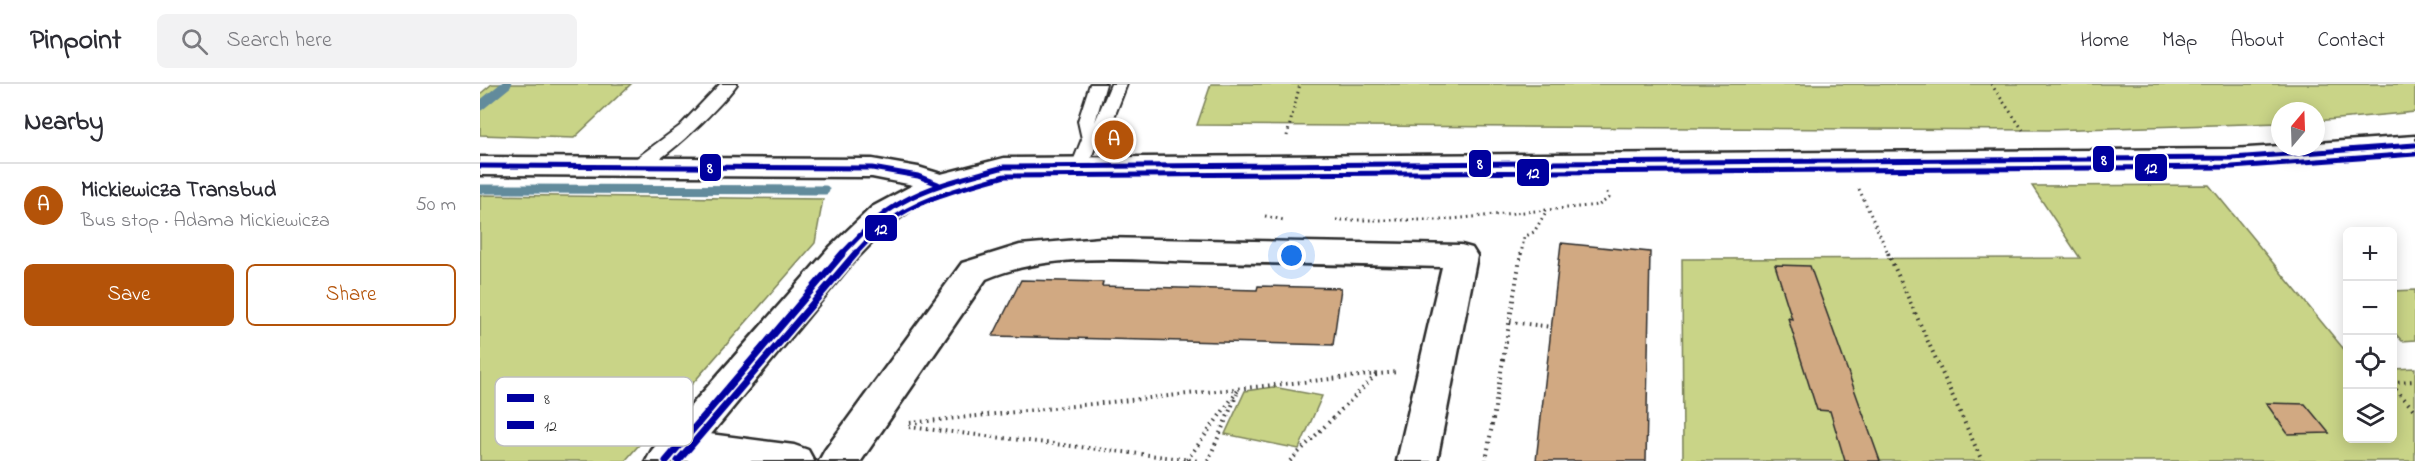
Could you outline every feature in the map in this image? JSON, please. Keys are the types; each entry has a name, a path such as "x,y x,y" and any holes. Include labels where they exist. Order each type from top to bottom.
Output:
{"street":[{"path":"693,429 842,254 890,210 938,184 1004,167 1085,152 1280,163 2044,160 2232,158 2415,145"},
{"path":"480,166 872,168 918,176 938,184"},
{"path":"839,461 879,423 974,271 991,263 1014,257 1053,251 1101,249 1461,256 1418,461"},
{"path":"673,453 794,461"}],"lane":[{"path":"636,167 686,130 729,84"},
{"path":"1085,152 1086,121 1098,84"},
{"path":"1085,152 1105,120 1119,84"}],"path":[{"path":"1280,163 1300,84"},
{"path":"1991,84 2044,160"},
{"path":"1846,161 1982,461"},
{"path":"1330,220 1441,220 1599,205 1609,198 1606,188"},
{"path":"1486,461 1524,237 1534,232 1547,210"},
{"path":"1265,216 1294,220"},
{"path":"1510,322 1552,327"},
{"path":"879,423 1377,374 1436,373"},
{"path":"1290,461 1377,374"},
{"path":"2397,383 2415,381"},
{"path":"1186,460 1240,388"},
{"path":"1208,461 1240,388"},
{"path":"2397,389 2415,411"},
{"path":"879,423 1200,461"}],"green space":[{"path":"492,84 631,84 574,138 480,135 480,94"},
{"path":"1211,84 2415,84 2415,112 2325,120 2325,102 2271,102 2271,123 2047,130 1197,125"},
{"path":"2209,185 2343,348 2343,443 2397,443 2397,369 2415,368 2415,461 1683,461 1682,259 2080,258 2032,186"},
{"path":"480,195 823,199 815,243 693,383 693,377 495,377 495,446 638,446 625,461 480,461"},
{"path":"2415,290 2415,340 2402,341 2397,335 2397,291"},
{"path":"1273,387 1322,396 1299,449 1225,434 1245,391"}],"building":[{"path":"1561,243 1650,252 1646,461 1536,461"},
{"path":"1775,265 1810,266 1880,461 1845,461 1830,411 1817,410 1788,318 1792,319"},
{"path":"1021,280 1103,282 1102,286 1257,290 1258,286 1341,288 1333,345 993,336"},
{"path":"2266,403 2305,404 2329,433 2288,434"}],"waterway":[{"path":"480,106 507,84"},
{"path":"480,189 825,190"}],"transit line":[{"name":"8","path":"693,429 842,254 877,219 903,201 931,188 1004,167 2232,158 2415,145"},
{"name":"12","path":"693,443 849,260 883,226 908,209 934,197 1005,176 2232,167 2415,154"},
{"name":"8","path":"480,166 872,168 918,176 938,184"},
{"name":"8","path":"666,461 679,446"},
{"name":"12","path":"678,461 691,446"}],"place":[{"name":"Mickiewicza Transbud","path":"1114,140"}]}
